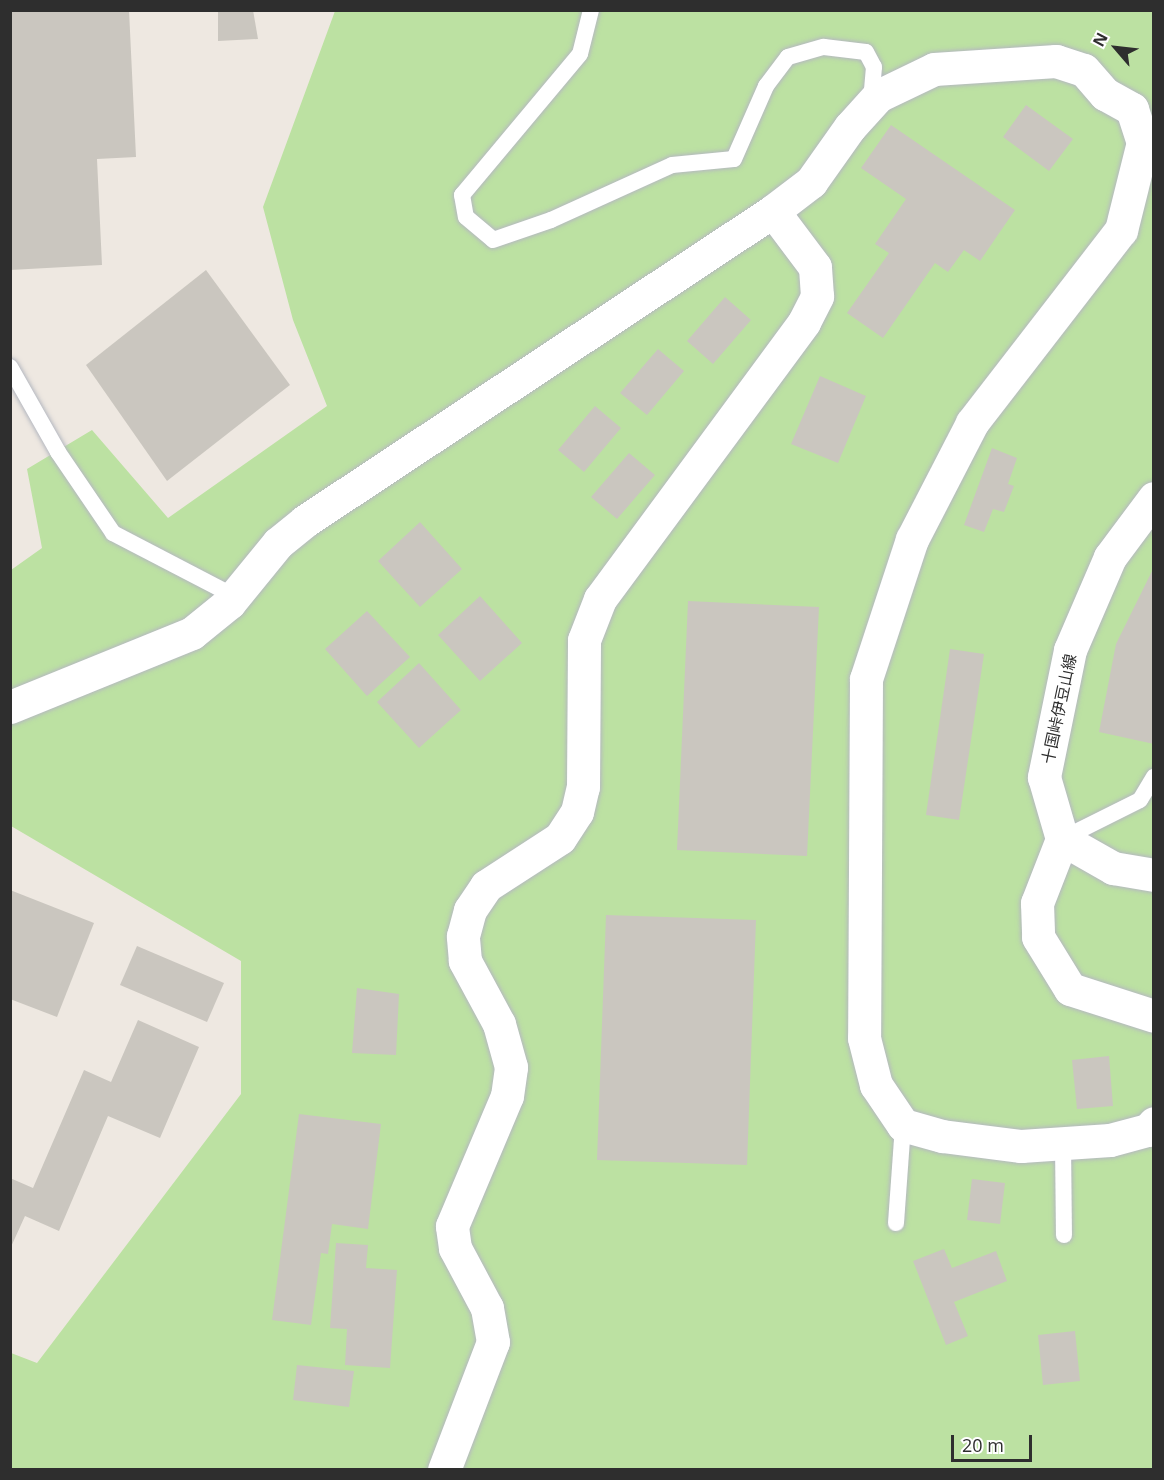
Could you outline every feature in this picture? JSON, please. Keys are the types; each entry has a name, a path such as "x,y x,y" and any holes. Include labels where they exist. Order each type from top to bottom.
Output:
{"street":[{"path":"10,707 192,633 234,596 278,543 304,521 773,212 811,182 878,96 934,69 1056,61 1084,70 1105,94 1132,109 1143,142 1121,230 972,423 912,538 866,679 864,1038 876,1085 903,1125 942,1136 1021,1146 1110,1140 1148,1131 1154,1123"},
{"path":"444,1470 493,1341 487,1308 455,1248 452,1226 507,1096 511,1066 499,1024 465,961 463,936 470,910 486,886 560,837 577,812 583,788 584,640 600,598 804,322 817,296 815,267 773,212"},
{"name":"十国峠伊豆山線","path":"1062,839 1044,777 1070,650 1110,557 1154,498"},
{"path":"1154,875 1113,868 1062,839 1037,903 1038,937 1070,989 1154,1016"}],"lane":[{"path":"591,10 580,54 462,195 466,217 493,240 551,220 672,165 734,159 766,86 788,57 824,47 866,52 874,67 871,103"},
{"path":"10,367 58,452 113,533 234,596"},
{"path":"1062,839 1140,800 1154,777"},
{"path":"896,1223 903,1125"},
{"path":"1063,1143 1064,1235"}],"green space":[{"path":"335,11 1153,11 1153,1469 11,1469 11,1353 37,1363 241,1094 241,961 11,826 11,570 42,548 27,469 92,430 168,518 327,406 293,320 263,207"}],"building":[{"path":"10,10 129,10 136,157 97,159 102,265 10,270"},
{"path":"218,10 253,10 258,39 218,41"},
{"path":"1026,105 1073,139 1049,171 1003,137"},
{"path":"891,125 1015,210 980,261 964,250 948,272 935,263 883,338 847,313 889,253 875,244 906,199 861,168"},
{"path":"206,270 290,385 167,481 86,365"},
{"path":"725,297 751,320 713,364 687,341"},
{"path":"658,349 684,371 647,415 620,393"},
{"path":"820,376 866,396 838,463 791,444"},
{"path":"595,406 621,428 584,472 558,450"},
{"path":"992,448 1017,458 1008,484 1014,486 1004,512 993,509 984,532 964,525"},
{"path":"629,453 655,475 617,519 591,497"},
{"path":"420,522 462,569 420,607 378,561"},
{"path":"1154,567 1154,744 1099,732 1116,644"},
{"path":"480,596 522,643 480,681 438,635"},
{"path":"688,601 819,607 807,856 677,850"},
{"path":"367,611 410,657 367,696 325,649"},
{"path":"950,649 984,654 959,820 926,815"},
{"path":"419,663 461,710 419,748 377,702"},
{"path":"10,890 94,923 57,1017 10,999"},
{"path":"606,915 756,920 747,1165 597,1160"},
{"path":"137,946 224,983 207,1022 120,985"},
{"path":"357,988 399,994 396,1055 352,1053"},
{"path":"138,1020 199,1047 160,1138 108,1116 59,1231 25,1216 10,1249 10,1178 33,1188 84,1070 111,1082"},
{"path":"1109,1056 1113,1106 1077,1109 1072,1060"},
{"path":"299,1114 381,1124 368,1229 332,1224 328,1254 321,1253 311,1325 272,1320"},
{"path":"972,1179 1005,1183 1000,1224 967,1220"},
{"path":"336,1243 368,1245 366,1268 397,1270 390,1368 345,1365 347,1329 330,1328"},
{"path":"944,1249 952,1268 996,1251 1007,1281 954,1302 968,1336 946,1345 913,1261"},
{"path":"1075,1331 1080,1381 1043,1385 1038,1335"},
{"path":"297,1365 354,1371 349,1407 293,1400"}]}
